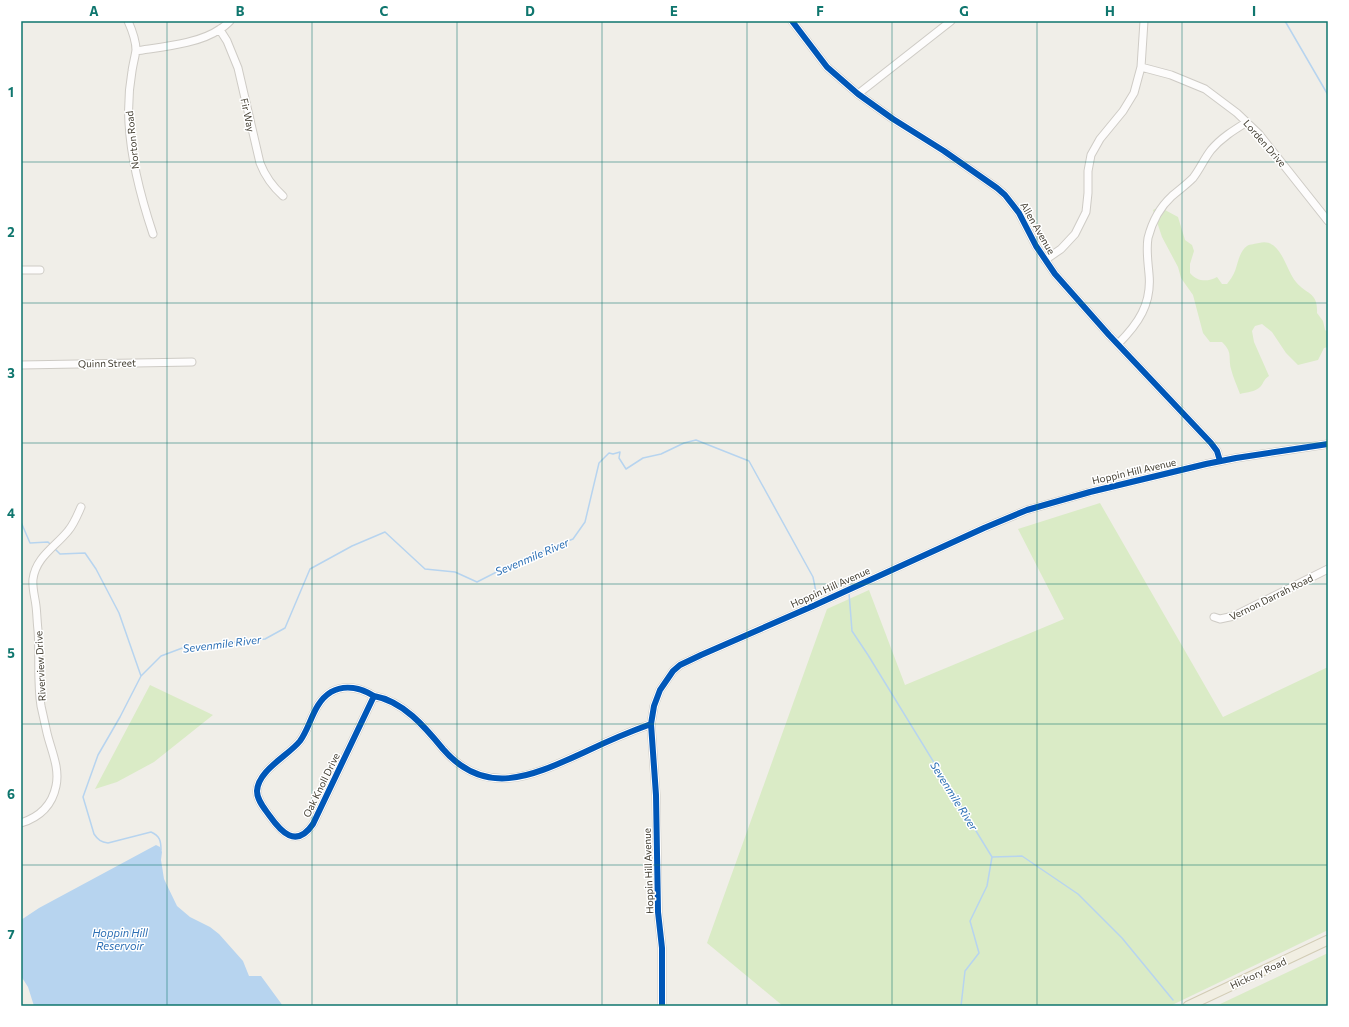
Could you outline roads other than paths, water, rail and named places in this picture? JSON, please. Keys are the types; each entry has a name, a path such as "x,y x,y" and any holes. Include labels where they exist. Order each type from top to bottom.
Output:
{"main road":[{"name":"Hickory Road","path":"1188,1006 1328,940"}],"street":[{"name":"Norton Road","path":"128,21 134,38 136,51 131,72 129,123 136,175 153,234"},
{"path":"136,51 168,47 199,39 220,30 230,21"},
{"name":"Allen Avenue","path":"792,21 827,67 858,94 893,119 944,151 1005,195 1019,213 1044,260 1118,344 1212,443 1218,451 1220,461"},
{"path":"858,94 952,21"},
{"path":"1044,260 1061,250 1075,234 1086,212 1088,171 1091,155 1100,139 1123,111 1134,93 1141,67 1144,21"},
{"name":"Fir Way","path":"220,30 238,68 260,163 264,174 283,196"},
{"name":"Lorden Drive","path":"1141,67 1171,75 1205,89 1247,122 1259,134 1328,221"},
{"path":"1118,344 1135,327 1146,302 1149,280 1147,256 1148,243 1150,231 1157,215 1170,197 1193,178 1215,146 1230,132 1247,122"},
{"path":"21,270 40,270"},
{"name":"Quinn Street","path":"21,365 192,362"},
{"name":"Hoppin Hill Avenue","path":"662,1006 662,948 658,912 656,794 651,724 660,690 668,676 680,665 1016,514 1090,492 1220,461 1328,444"},
{"name":"Riverview Drive","path":"21,823 43,812 53,796 57,780 40,699 38,672 38,631 32,580 35,568 40,560 69,531 81,508"},
{"name":"Vernon Darrah Road","path":"1214,617 1220,619 1234,616 1328,569"},
{"name":"Oak Knoll Drive","path":"374,696 313,824 303,835 292,837 284,833 277,826 259,801 257,792 261,779 300,741 318,706 326,695 339,689 351,688 365,691 394,703 421,724 457,762 474,773 489,778 502,779 519,777 538,772 625,733 651,724"}],"water":[{"name":"Hoppin Hill Reservoir","path":"156,845 160,847 162,852 161,860 164,879 177,906 190,917 210,927 219,934 243,961 249,976 261,976 283,1006 34,1006 28,987 21,976 21,920 39,908"}],"waterway":[{"path":"1285,21 1328,95"},
{"name":"Sevenmile River","path":"161,850 159,839 151,832 108,843 97,838 94,834 83,797 98,755 141,676 161,656 185,647 265,639 285,628 310,569 352,546 385,532 425,569 455,572 477,582 518,561 573,539 585,522 599,463 609,453 613,454 620,452 619,458 626,469 643,458 661,454 684,443 696,440 749,461 813,577 816,592 841,586"},
{"name":"Sevenmile River","path":"21,522 30,543 48,542 51,545"},
{"name":"Sevenmile River","path":"55,549 60,554 85,553 96,569 119,613 141,676"},
{"name":"Sevenmile River","path":"849,593 852,631 992,857 987,886 970,921 979,953 965,971 961,1006"},
{"path":"992,857 1022,856 1078,894 1122,938 1173,1000"}]}
